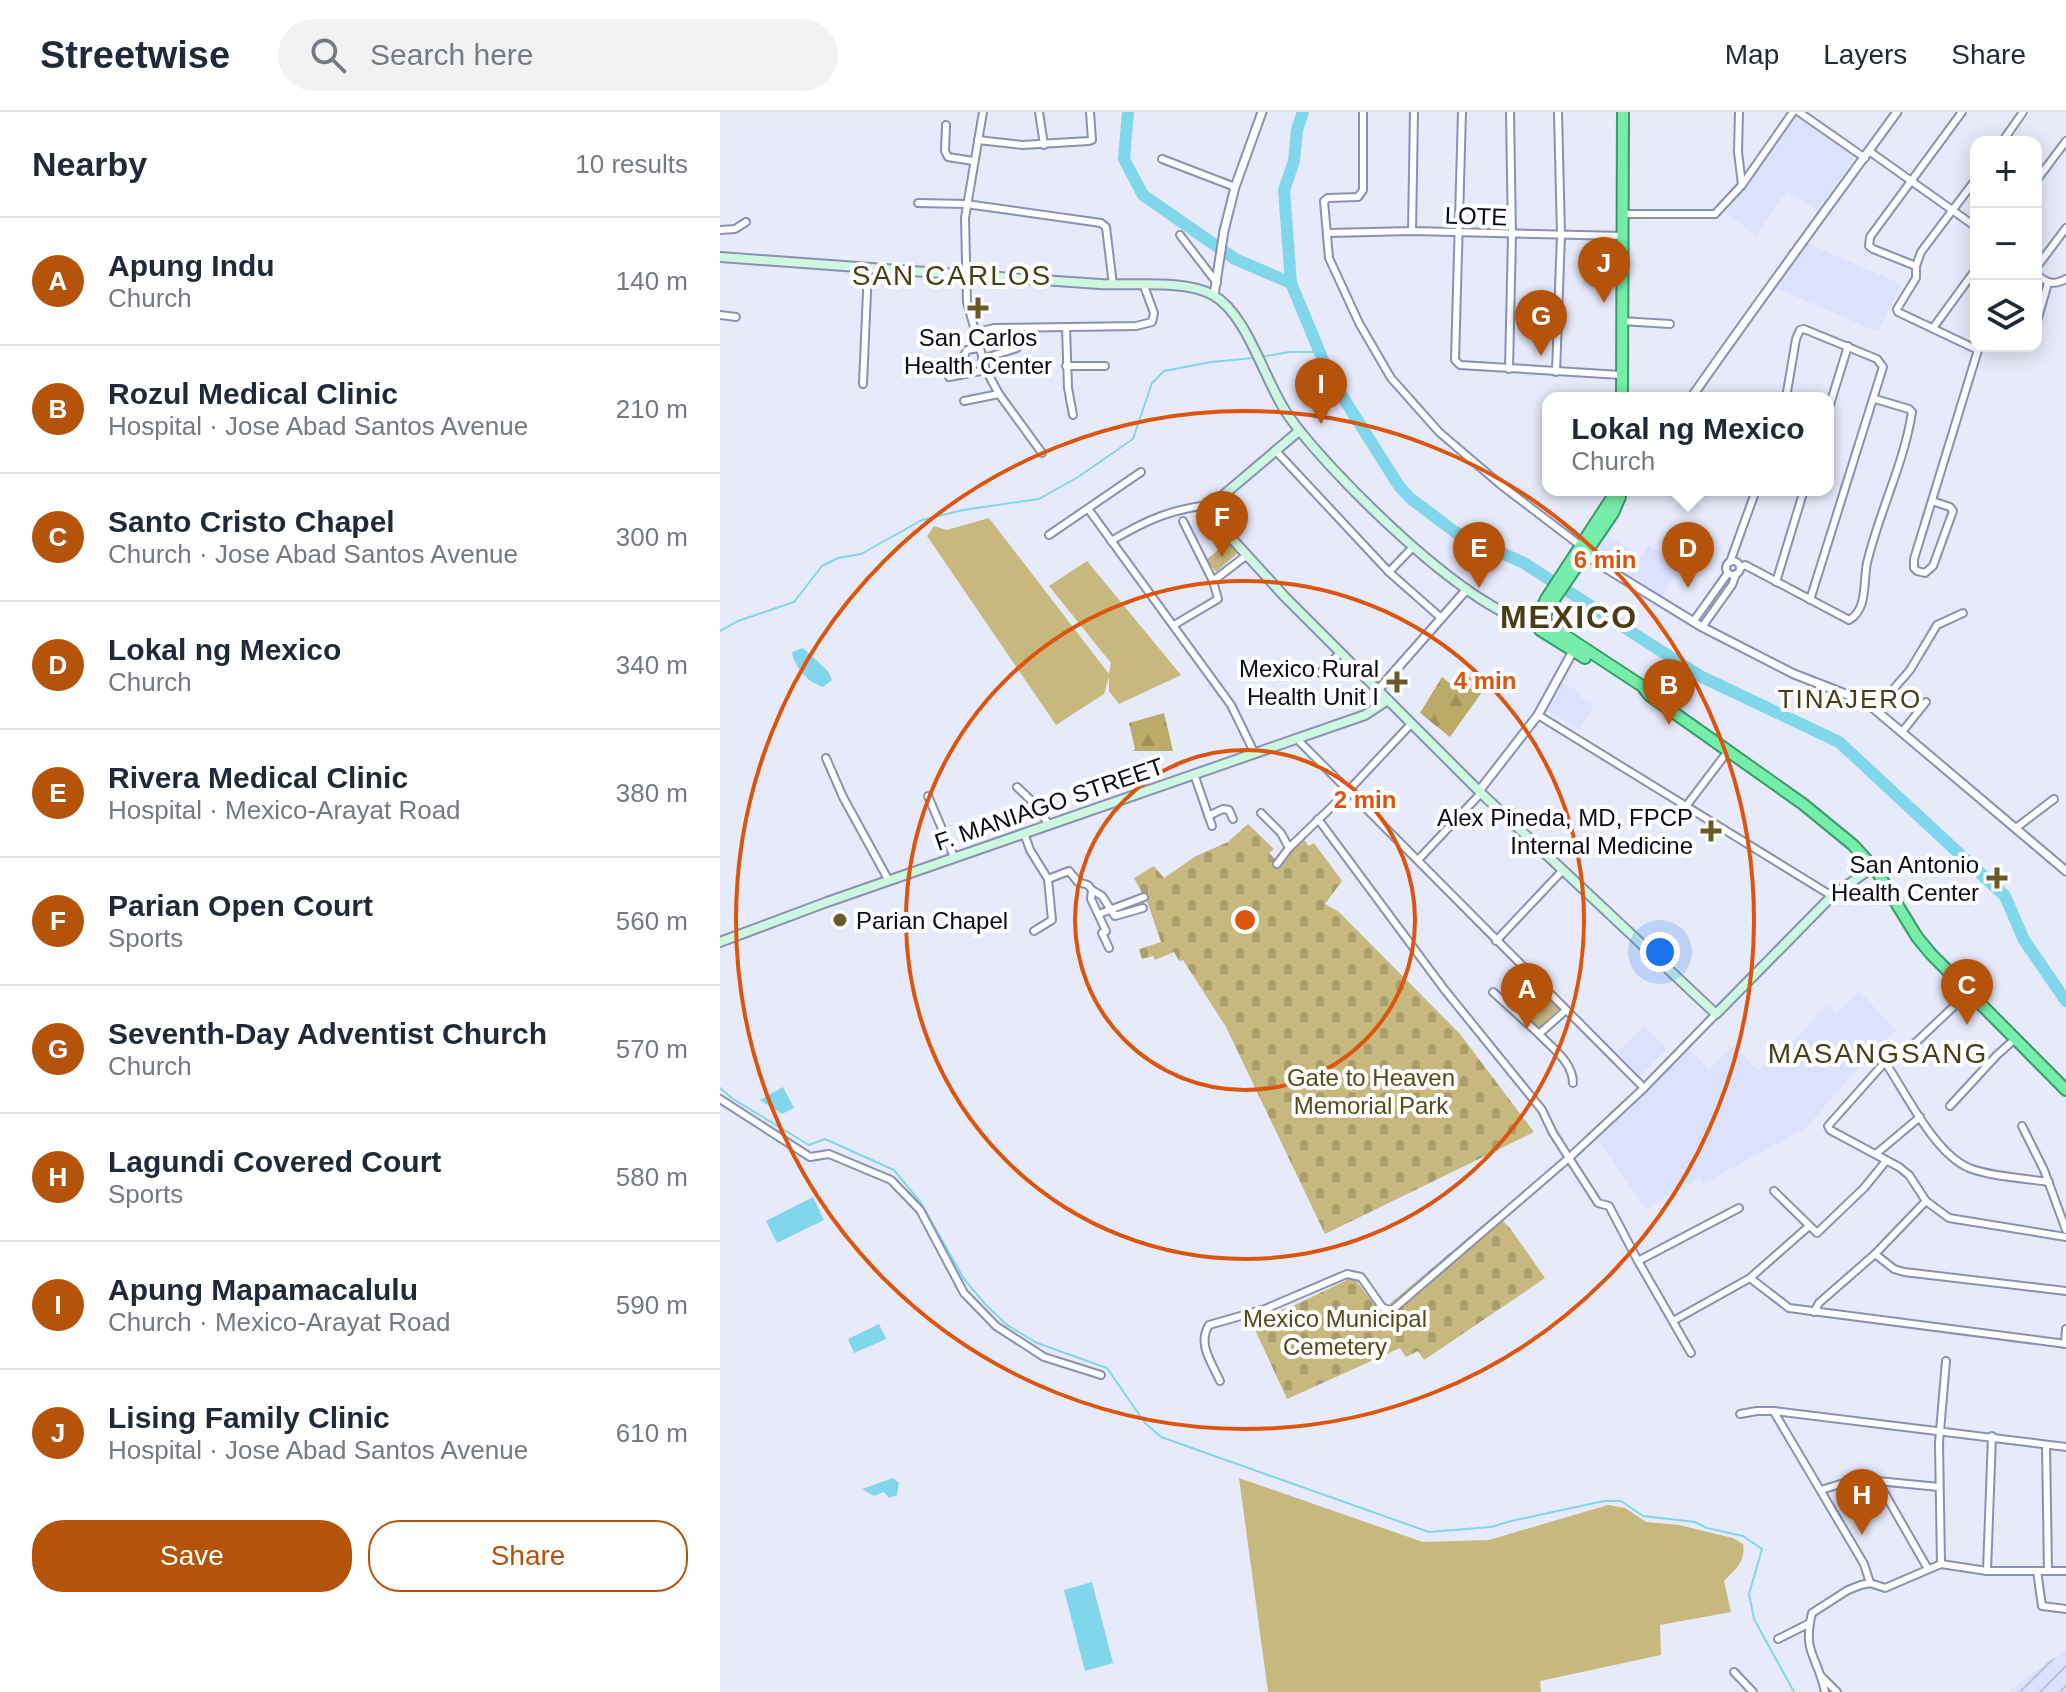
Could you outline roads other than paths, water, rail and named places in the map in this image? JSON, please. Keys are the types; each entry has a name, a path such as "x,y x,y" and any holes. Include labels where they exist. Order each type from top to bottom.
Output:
{"highway":[{"path":"1622,392 1623,112"},
{"path":"1614,496 1567,575 1538,612 1546,634 1638,692 1649,695"},
{"path":"1542,624 1642,686 1649,695 1831,826 1873,867 1921,943 2066,1090"}],"main road":[{"path":"720,257 1113,285 1187,287 1214,295 1231,311 1299,431 1412,548 1502,611 1526,622 1542,624"},
{"path":"1299,431 1226,491 1217,504 1224,530 1340,653 1480,792 1716,1014 1832,896 1873,867"},
{"name":"F. MANIAGO STREET","path":"720,942 954,857 1365,715 1388,700"}],"street":[{"path":"983,112 966,204 967,302 986,370 999,394 1042,453"},
{"path":"1039,112 1044,145"},
{"path":"978,140 1044,145 1092,140 1090,112"},
{"path":"1214,295 1235,187 1262,112"},
{"path":"1363,112 1363,190 1358,197 1326,199 1324,222 1333,268 1359,323 1398,388 1439,432 1583,550 1702,627 1794,674 1853,695 1876,709 2066,871"},
{"path":"1412,231 1414,112"},
{"path":"1462,112 1461,233 1455,360 1460,365 1621,375"},
{"path":"1509,369 1512,236 1510,112"},
{"path":"1556,372 1561,235 1558,112"},
{"path":"1739,112 1738,152 1742,185"},
{"path":"1623,214 1715,214 1742,185 1796,112 1912,180 1970,222"},
{"path":"1695,392 1783,266 1897,112"},
{"path":"1916,266 1869,246 1870,237 1962,112"},
{"path":"2006,136 2023,112"},
{"path":"946,125 945,151 948,157 973,161"},
{"path":"2042,173 2066,141"},
{"path":"1162,159 1235,187"},
{"path":"1970,187 1921,252 1916,278 1900,301 1898,312 1970,344"},
{"path":"918,203 966,204 1104,225 1113,285"},
{"path":"720,230 729,230 746,222"},
{"path":"2042,262 2066,228"},
{"name":"LOTE","path":"1328,233 1412,231 1512,236 1623,236"},
{"path":"1180,235 1217,283"},
{"path":"863,384 868,269"},
{"path":"1933,328 1970,277"},
{"path":"2042,277 2048,283 2057,284 2066,279"},
{"path":"2042,304 2048,283"},
{"path":"974,333 994,328 1136,326 1152,322 1154,313 1144,286"},
{"path":"720,315 736,317"},
{"path":"1621,321 1670,324"},
{"path":"1066,327 1066,366 1073,415"},
{"path":"1787,392 1800,330 1848,346 1881,363 1882,375 1875,399 1810,600"},
{"path":"1834,392 1848,346"},
{"path":"941,363 962,359 965,351 979,348"},
{"path":"982,359 1017,348"},
{"path":"1932,501 1953,511 1933,566 1925,573 1914,568 1914,559 1978,352"},
{"path":"1066,366 1105,366"},
{"path":"949,377 986,370"},
{"path":"964,401 999,394"},
{"path":"1693,622 1728,573 1750,566 1849,620 1858,613 1868,562 1912,412 1875,399"},
{"path":"1275,450 1389,572 1440,617"},
{"path":"1049,535 1141,472"},
{"path":"1728,573 1726,567 1754,496"},
{"path":"1776,582 1802,496"},
{"path":"1111,541 1143,521 1167,512 1217,504"},
{"path":"1089,510 1231,705 1254,752"},
{"path":"1174,625 1204,605 1218,600 1213,581 1183,521"},
{"path":"1389,572 1412,548"},
{"path":"1213,581 1247,555"},
{"path":"1702,627 1732,585 1738,571 1737,562 1730,562"},
{"path":"1379,689 1467,589"},
{"path":"1876,709 1910,670 1937,625 1963,613"},
{"path":"1418,860 1480,792 1538,715 1573,651"},
{"path":"1320,673 1340,653"},
{"path":"1902,732 1926,702"},
{"path":"1538,715 1832,896"},
{"path":"1277,864 1411,724"},
{"path":"1296,738 1644,1088"},
{"path":"1687,805 1728,751"},
{"path":"826,758 843,797 889,881"},
{"path":"1194,774 1212,826"},
{"path":"1017,787 1036,805 1049,825"},
{"path":"928,796 954,857"},
{"path":"2016,828 2054,799"},
{"path":"1208,816 1226,809 1233,819"},
{"path":"1261,813 1281,833 1289,848"},
{"path":"1318,819 1444,989 1542,1110 1553,1133 1598,1203 1609,1206 1691,1353"},
{"path":"1024,833 1030,850 1048,879 1052,920 1034,931"},
{"path":"1048,879 1069,871 1078,882 1088,885 1102,896 1115,916 1143,908"},
{"path":"1496,941 1562,871"},
{"path":"1092,890 1091,899 1106,931 1102,933 1109,948"},
{"path":"1099,914 1144,897"},
{"path":"1493,992 1561,1056 1573,1076 1573,1083"},
{"path":"1912,1046 1968,993"},
{"path":"1539,1034 1566,1010"},
{"path":"1220,1381 1203,1343 1203,1334 1209,1325 1265,1309 1347,1274 1361,1277 1382,1307 1391,1311 1570,1157 1644,1088 1716,1014"},
{"path":"1950,1106 2015,1039"},
{"path":"2049,1182 1970,1168 1947,1150 1883,1063 1828,1126 1909,1175 1926,1201 1949,1218 2066,1237"},
{"path":"720,1099 810,1157 829,1154 891,1180 920,1210 964,1293 996,1326 1044,1357 1101,1375"},
{"path":"1877,1153 1920,1117"},
{"path":"2022,1126 2049,1182 2066,1230"},
{"path":"1774,1191 1817,1233 1864,1188 1886,1161"},
{"path":"1814,1312 1819,1303 1875,1254 1926,1201"},
{"path":"1638,1261 1739,1208"},
{"path":"1673,1321 1750,1278 1808,1227"},
{"path":"1875,1254 1894,1269 1904,1272 2066,1291"},
{"path":"1750,1278 1783,1305 1814,1312 2065,1344 2066,1329"},
{"path":"1941,1564 1940,1431 1946,1361"},
{"path":"1774,1411 1864,1564 1870,1583"},
{"path":"1740,1414 1774,1411 2066,1447"},
{"path":"1987,1571 1992,1436"},
{"path":"2046,1445 2048,1571"},
{"path":"1821,1490 1857,1479 1939,1487"},
{"path":"1877,1480 1928,1569"},
{"path":"1837,1692 1822,1677 1811,1657 1807,1630 1812,1613 1835,1597 1870,1583 1885,1588 1941,1564 1987,1571 2066,1571"},
{"path":"2037,1571 2042,1606 2066,1609"},
{"path":"1778,1639 1810,1623"},
{"path":"1734,1672 1753,1692"},
{"path":"1822,1677 1825,1692"}],"water":[{"path":"803,648 828,671 832,680 823,687 807,678 796,664 792,652"},
{"path":"783,1087 794,1108 782,1114 760,1100"},
{"path":"813,1197 824,1220 777,1243 766,1221"},
{"path":"879,1324 886,1339 854,1353 848,1339"},
{"path":"893,1478 899,1483 897,1495 889,1498 884,1492 874,1496 862,1489"},
{"path":"1092,1582 1113,1663 1085,1671 1064,1590"}],"waterway":[{"path":"1128,112 1124,159 1143,195 1235,259 1291,283"},
{"path":"1303,112 1297,130 1294,161 1284,190 1291,283 1330,377 1399,486 1455,532 1524,563 1700,676 1839,742 2005,896 2024,940 2066,1001"},
{"path":"1261,357 1289,352 1317,352"},
{"path":"720,631 738,621 794,602 822,566 838,558 861,554 922,520 963,510 1039,499 1078,477 1133,439 1152,383 1164,371 1254,358"},
{"path":"720,1088 809,1145 825,1139 894,1170 921,1203 964,1279 986,1305 1007,1325 1037,1343 1107,1368 1145,1423 1161,1437 1429,1532 1491,1527 1604,1501 1621,1501 1643,1516 1695,1522 1743,1536 1762,1549 1749,1594 1754,1619 1794,1692"}],"place":[{"name":"Lising Family Clinic","path":"1604,303"},
{"name":"San Carlos Health Center","path":"978,308"},
{"name":"Seventh-Day Adventist Church","path":"1541,356"},
{"name":"Apung Mapamacalulu","path":"1321,424"},
{"name":"Parian Open Court","path":"1222,557"},
{"name":"Rivera Medical Clinic","path":"1479,588"},
{"name":"Lokal ng Mexico","path":"1688,588"},
{"name":"Mexico Rural Health Unit I","path":"1397,682"},
{"name":"Rozul Medical Clinic","path":"1669,725"},
{"name":"Alex Pineda, MD, FPCP Internal Medicine","path":"1711,831"},
{"name":"San Antonio Health Center","path":"1997,878"},
{"name":"Parian Chapel","path":"840,920"},
{"name":"Santo Cristo Chapel","path":"1967,1025"},
{"name":"Apung Indu","path":"1527,1029"},
{"name":"Lagundi Covered Court","path":"1862,1535"}],"district":[{"name":"SAN CARLOS","path":"952,275"},
{"name":"MEXICO","path":"1569,617"},
{"name":"TINAJERO","path":"1850,699"},
{"name":"MASANGSANG","path":"1878,1053"}],"park label":[{"name":"Gate to Heaven Memorial Park","path":"1371,1091"},
{"name":"Mexico Municipal Cemetery","path":"1335,1332"}]}
